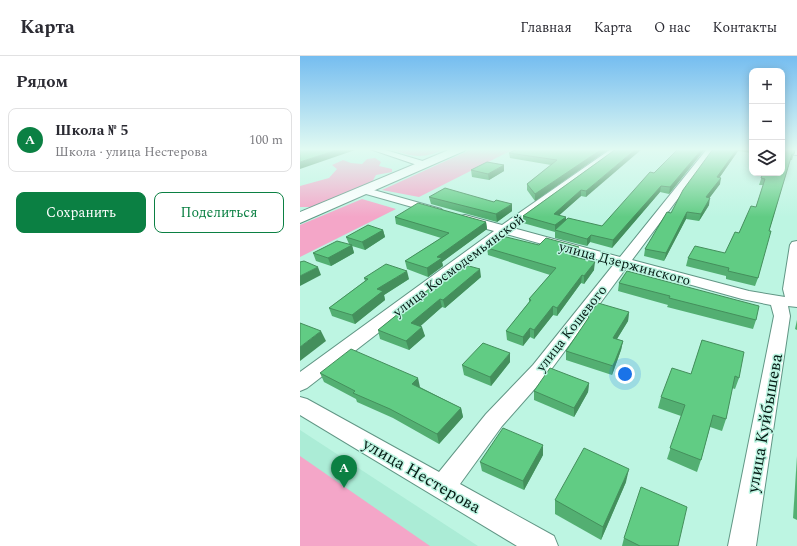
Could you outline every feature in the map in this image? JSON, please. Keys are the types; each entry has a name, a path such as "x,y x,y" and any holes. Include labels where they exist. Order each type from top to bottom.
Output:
{"main road":[{"path":"300,218 405,172"}],"street":[{"name":"улица Космодемьянской","path":"300,383 503,230 584,172"},
{"name":"улица Кошевого","path":"443,486 494,420 540,370 621,262 693,172"},
{"name":"улица Дзержинского","path":"363,190 503,230 748,296 790,302"},
{"name":"улица Куйбышева","path":"742,546 782,316 790,302 797,245"},
{"name":"улица Нестерова","path":"300,405 443,486 544,546"}],"shaded area":[{"path":"334,172 392,172 376,175 372,182 315,207 300,207 300,186 329,178"},
{"path":"422,172 469,172 419,197 382,190"},
{"path":"362,199 396,209 300,257 300,225"},
{"path":"300,430 478,546 300,546"},
{"path":"300,456 430,546 300,546"}],"building":[{"path":"479,172 492,172 488,174"},
{"path":"542,172 568,172 535,194 527,184"},
{"path":"584,172 609,172 586,191 581,190 554,214 566,217 555,225 523,216"},
{"path":"650,172 683,172 670,187 661,186 613,240 591,235 587,239 555,230 568,218 602,226"},
{"path":"696,172 721,172 717,177 721,178 706,197 710,198 701,214 687,212 666,253 645,249 667,212 671,213 683,190"},
{"path":"785,172 787,172 769,231 771,231 758,278 728,271 729,268 688,258 695,246 725,253 735,232 739,233 751,206 756,207 765,179 761,178 762,176 785,176"},
{"path":"445,188 494,202 496,200 512,204 496,214 429,197"},
{"path":"418,203 486,222 437,257 442,258 427,268 405,261 449,233 395,217"},
{"path":"368,225 383,230 362,242 346,237"},
{"path":"502,236 539,245 546,238 579,247 571,256 595,262 584,276 582,275 557,308 553,306 534,330 530,328 523,337 506,331 531,300 529,299 556,268 487,248"},
{"path":"337,241 352,245 328,258 313,253"},
{"path":"304,261 318,267 300,276 300,262"},
{"path":"458,263 480,269 443,300 440,299 411,323 422,327 406,341 378,330 446,275 443,274"},
{"path":"386,264 407,271 377,289 383,291 352,315 329,308 368,279 364,278"},
{"path":"627,271 759,306 756,320 669,298 670,296 619,283"},
{"path":"598,303 629,312 613,338 623,341 613,366 566,351"},
{"path":"300,323 321,331 300,347"},
{"path":"702,340 744,352 739,378 735,376 726,419 713,415 701,460 670,448 685,405 661,397 672,368 691,374"},
{"path":"483,343 510,353 490,377 462,365"},
{"path":"351,349 418,378 412,384 461,408 437,434 390,409 353,393 355,391 320,373"},
{"path":"550,368 589,383 574,408 534,391"},
{"path":"503,428 543,445 523,481 480,462"},
{"path":"584,448 629,469 603,527 555,500"},
{"path":"641,487 687,507 678,546 640,546 624,538"}],"place":[{"name":"Школа № 5","path":"344,488"}]}
